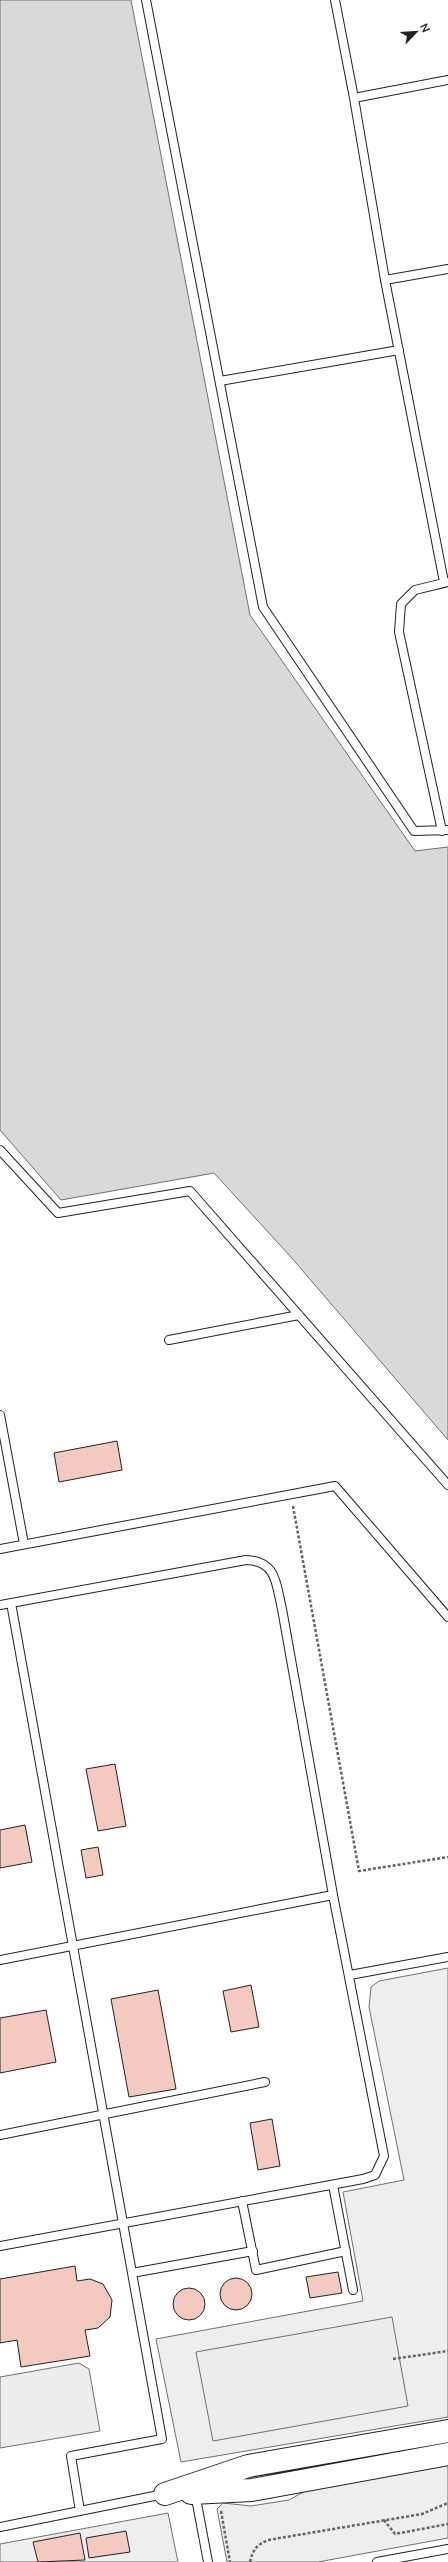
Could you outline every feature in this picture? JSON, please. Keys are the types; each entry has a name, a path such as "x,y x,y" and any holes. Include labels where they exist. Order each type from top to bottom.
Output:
{"street":[{"path":"165,2494 248,2466 448,2430"},
{"path":"165,2494 252,2490 448,2454"}],"lane":[{"path":"146,0 264,607 414,831 445,831 399,632 401,604 415,590 446,582 385,280 354,98 335,0"},
{"path":"354,98 448,80"},
{"path":"385,280 448,269"},
{"path":"220,381 399,350"},
{"path":"0,1150 3,1160 58,1213 190,1191 448,1485"},
{"path":"169,1340 298,1315"},
{"path":"0,1414 24,1544"},
{"path":"0,1549 335,1486 448,1617"},
{"path":"0,1606 246,1560 258,1561 269,1567 274,1578 282,1609 333,1896 350,1975 384,2156 375,2175 0,2246"},
{"path":"11,1603 162,2439 71,2456 80,2511"},
{"path":"0,1960 333,1896"},
{"path":"350,1975 448,1957"},
{"path":"0,2135 265,2082"},
{"path":"333,2184 353,2290"},
{"path":"242,2201 256,2270 346,2251"},
{"path":"132,2273 252,2251"},
{"path":"195,2493 208,2562"},
{"path":"0,2527 165,2494"},
{"path":"377,2562 448,2549"}],"path":[{"path":"291,1494 359,1872 448,1857"},
{"path":"393,2359 448,2351"},
{"path":"250,2562 252,2551 260,2544 268,2540 422,2514 448,2503"},
{"path":"384,2520 395,2534 448,2524"}],"shaded area":[{"path":"0,0 131,0 250,615 415,851 448,847 448,1440 290,1256 214,1173 61,1200 0,1130"},
{"path":"448,1968 448,2417 181,2462 156,2339 363,2301 343,2192 404,2180 369,2007 371,1987 379,1981"},
{"path":"392,2317 408,2406 213,2441 196,2352"},
{"path":"79,2363 89,2369 100,2431 0,2448 0,2377"},
{"path":"448,2461 448,2538 318,2562 227,2562 217,2509 223,2503 251,2506 289,2500 316,2485"},
{"path":"168,2513 178,2562 0,2562 0,2544"}],"building":[{"path":"117,1441 122,1470 59,1482 54,1453"},
{"path":"115,1764 126,1826 98,1831 86,1769"},
{"path":"25,1825 32,1862 0,1868 0,1830"},
{"path":"98,1847 103,1875 86,1878 81,1850"},
{"path":"251,1985 259,2027 231,2032 223,1991"},
{"path":"158,1990 176,2089 129,2097 111,1999"},
{"path":"46,2010 56,2062 0,2073 0,2018"},
{"path":"272,2119 280,2166 258,2170 250,2123"},
{"path":"75,2266 77,2281 90,2279 103,2284 112,2300 110,2317 98,2328 85,2330 90,2356 21,2367 17,2340 0,2343 0,2279"},
{"path":"338,2272 342,2293 310,2298 306,2277"},
{"path":"236,2278 245,2281 249,2285 252,2294 249,2303 245,2307 236,2310 227,2307 223,2303 220,2294 223,2285 227,2281"},
{"path":"189,2288 198,2291 202,2295 205,2304 202,2313 198,2317 189,2320 180,2317 176,2313 173,2304 176,2295 180,2291"},
{"path":"126,2531 130,2552 89,2558 86,2538"},
{"path":"80,2533 85,2560 38,2562 33,2542"}]}
